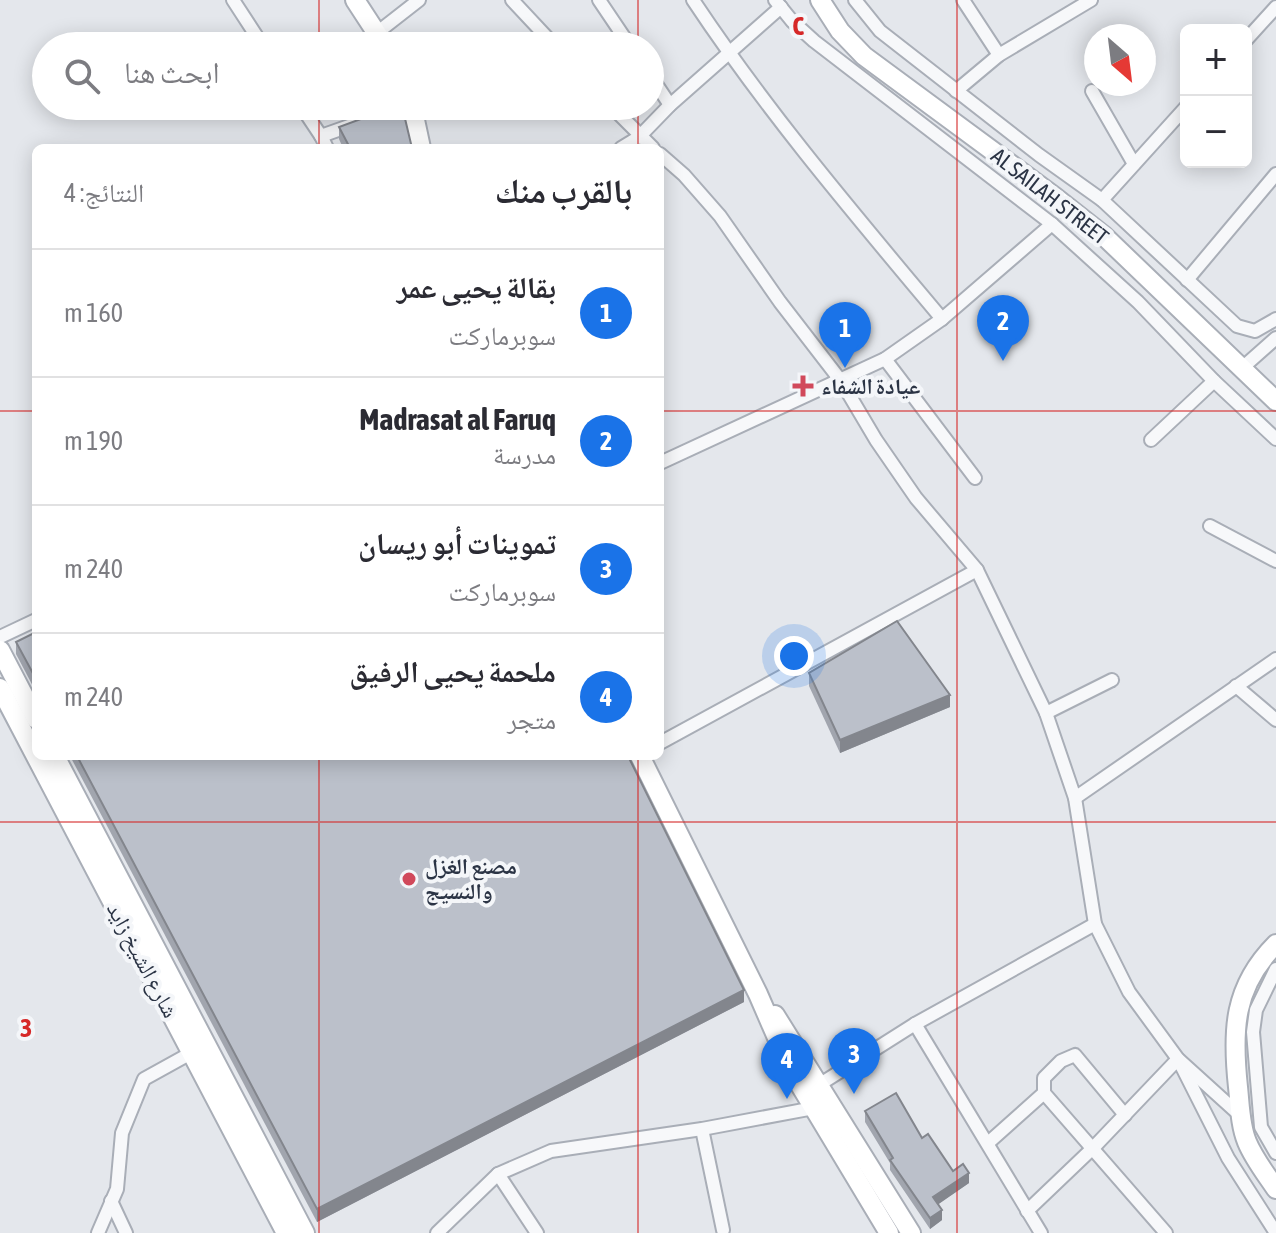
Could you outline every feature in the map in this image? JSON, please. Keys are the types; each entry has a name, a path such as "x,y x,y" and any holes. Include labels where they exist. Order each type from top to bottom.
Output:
{"main road":[{"path":"355,0 377,32"},
{"name":"AL SAILAH STREET","path":"820,0 840,31 864,56 1103,235 1276,401"},
{"path":"415,120 420,144"},
{"path":"0,650 32,711"},
{"name":"شارع الشيخ زايد","path":"0,688 32,749"},
{"name":"شارع الشيخ زايد","path":"38,760 286,1233"},
{"path":"57,760 305,1233"},
{"path":"642,760 758,994 791,1038 812,1095 889,1233"},
{"path":"1276,944 1251,976 1238,1009 1234,1046 1241,1117 1249,1146 1276,1189"},
{"path":"812,1095 911,1233"}],"street":[{"path":"233,0 254,32"},
{"path":"389,32 419,0"},
{"path":"512,0 542,32"},
{"path":"599,0 621,32"},
{"path":"693,0 729,54 818,170 942,319"},
{"path":"855,0 880,31 1102,200 1243,330 1262,330 1276,319"},
{"path":"963,0 999,55"},
{"path":"956,91 999,55 1091,0"},
{"path":"664,111 729,54 778,4 814,41 1052,224 1138,302 1214,381 1276,439"},
{"path":"1252,33 1276,7"},
{"path":"664,96 670,105"},
{"path":"1095,96 1134,164"},
{"path":"1102,200 1180,114"},
{"path":"310,120 324,142 363,121"},
{"path":"624,120 648,144"},
{"path":"628,144 655,120"},
{"path":"664,158 720,216 780,302 841,381 916,498 977,570 1046,713 1075,798 1095,924 1129,992 1178,1059 1228,1158 1276,1233"},
{"path":"1187,280 1276,174"},
{"path":"664,461 885,359 942,319 1052,224"},
{"path":"1241,369 1276,338"},
{"path":"885,359 975,478"},
{"path":"1151,440 1214,381"},
{"path":"1210,526 1276,561"},
{"path":"664,741 977,570"},
{"path":"0,637 32,622"},
{"path":"1075,798 1276,659"},
{"path":"1046,713 1112,680"},
{"path":"1236,686 1276,720"},
{"path":"446,1230 498,1174 551,1151 702,1129 812,1095 915,1024 1095,924"},
{"path":"1276,969 1256,1010 1253,1032 1261,1127 1276,1153"},
{"path":"915,1024 1041,1233"},
{"path":"98,1233 117,1189 122,1133 144,1079 191,1053"},
{"path":"1125,1115 1075,1055 1061,1061 1044,1078 1044,1093 1166,1233"},
{"path":"1027,1211 1094,1147 1178,1059"},
{"path":"1178,1059 1241,1117"},
{"path":"988,1143 1044,1093"},
{"path":"702,1129 722,1232"},
{"path":"498,1174 537,1233"},
{"path":"111,1201 126,1233"}],"building":[{"path":"358,120 405,120 411,144 348,144 339,127"},
{"path":"897,621 950,695 840,740 809,673"},
{"path":"32,634 32,672 16,642"},
{"name":"مصنع الغزل والنسيج","path":"79,760 630,760 744,990 317,1209"},
{"path":"896,1093 922,1138 928,1134 953,1171 963,1164 969,1173 933,1197 942,1210 930,1218 890,1160 893,1158 865,1111"}],"place":[{"name":"Madrasat al Faruq","path":"1003,361"},
{"name":"بقالة يحيى عمر","path":"845,368"},
{"name":"عيادة الشفاء","path":"803,386"},
{"name":"مصنع الغزل والنسيج","path":"409,879"},
{"name":"تموينات أبو ريسان","path":"854,1094"},
{"name":"ملحمة يحيى الرفيق","path":"787,1099"}]}
